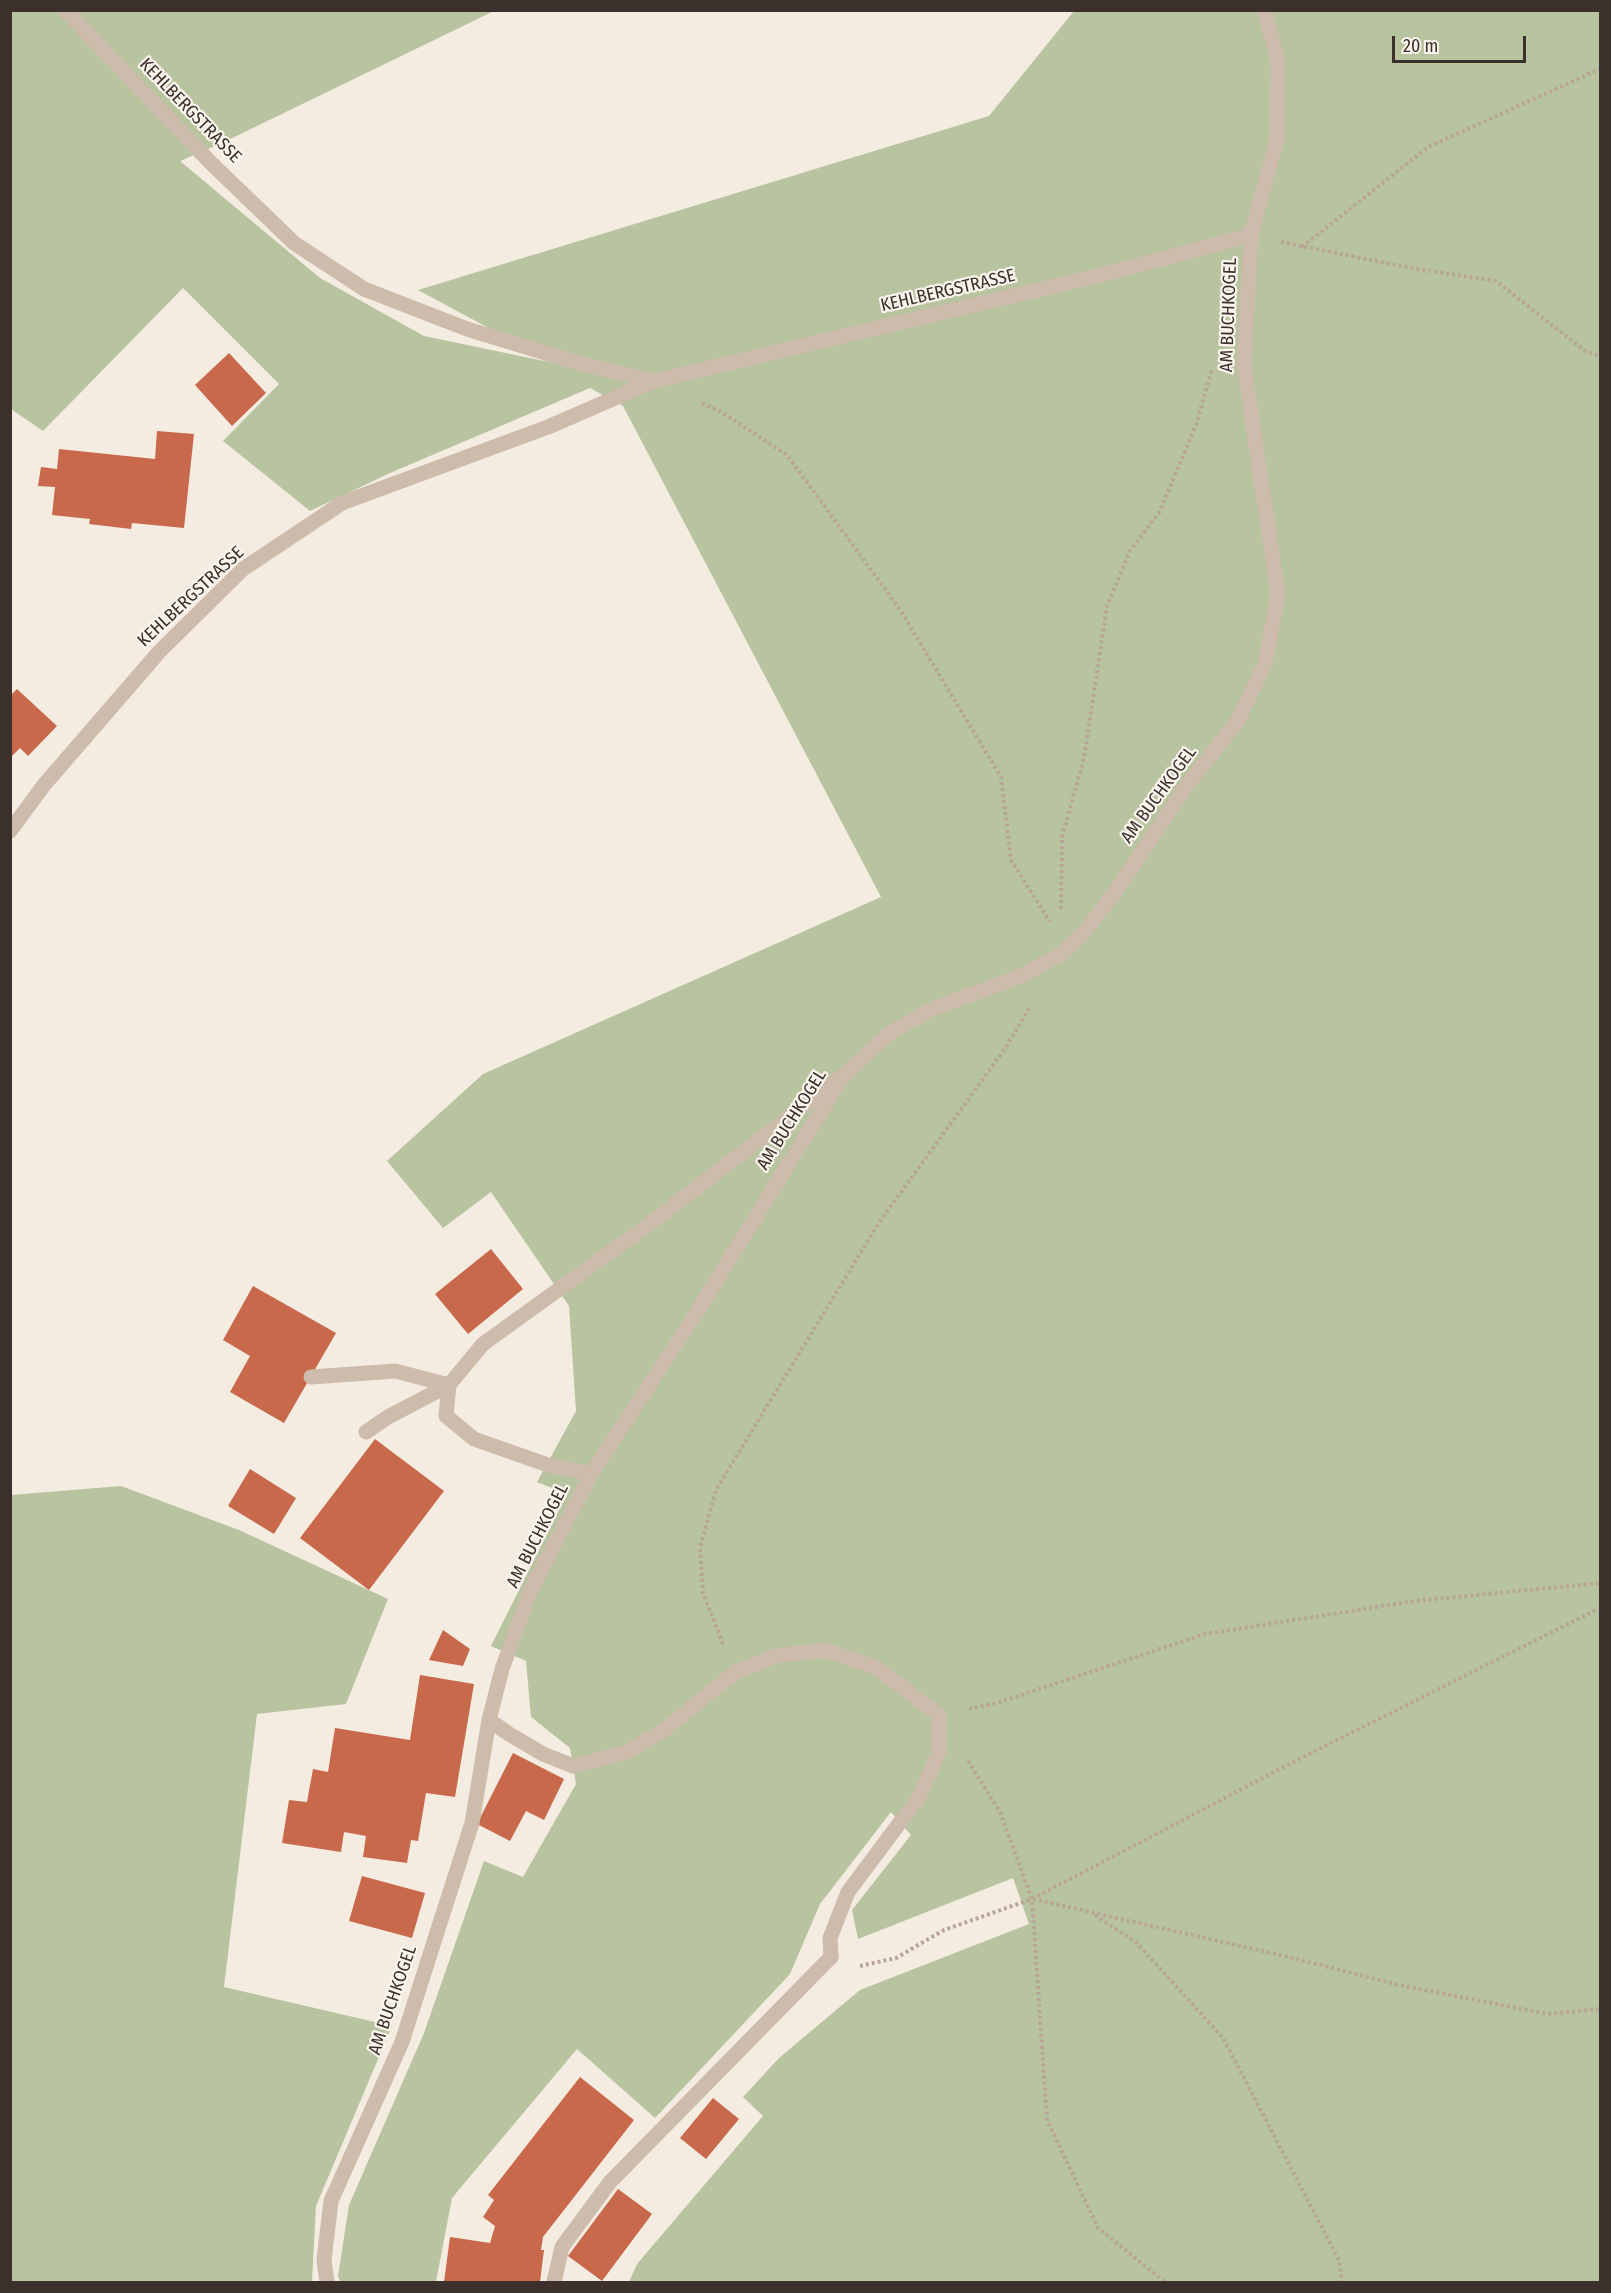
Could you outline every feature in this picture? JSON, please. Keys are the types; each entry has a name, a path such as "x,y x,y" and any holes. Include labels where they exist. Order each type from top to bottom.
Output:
{"street":[{"name":"KEHLBERGSTRASSE","path":"65,10 212,164 294,243 364,289 467,329 585,365 654,381"},
{"name":"AM BUCHKOGEL","path":"327,2283 324,2260 331,2201 402,2042 472,1823 489,1719 502,1669 530,1592 591,1474 695,1315 843,1076 891,1032 932,1009 1021,976 1061,954 1085,931 1187,785 1237,722 1265,664 1278,595 1244,364 1251,235 1276,139 1278,60 1264,10"},
{"name":"KEHLBERGSTRASSE","path":"10,831 44,785 159,652 243,569 342,503 548,427 654,381 1105,274 1251,235"},
{"path":"366,1432 388,1416 449,1386 483,1344 648,1225 843,1076"},
{"path":"311,1377 395,1371 449,1386"},
{"path":"449,1386 446,1416 474,1439 548,1465 591,1474"},
{"path":"489,1719 543,1754 573,1766 627,1752 663,1731 734,1673 775,1656 825,1650 877,1668 939,1714 939,1752 919,1797 848,1892 830,1938 831,1956 610,2182 562,2247 554,2283"}],"path":[{"path":"1302,247 1428,147 1600,69"},
{"path":"1251,235 1411,268 1496,281 1584,351 1600,356"},
{"path":"1061,954 1062,837 1084,758 1107,606 1130,551 1160,511 1196,425 1215,358"},
{"path":"701,402 720,411 787,456 899,608 1001,777 1011,860 1060,938"},
{"path":"734,1673 703,1593 700,1548 716,1490 878,1224 1004,1050 1032,1002"},
{"path":"1165,2283 1098,2228 1047,2120 1032,1899 1000,1812 939,1714 997,1703 1205,1634 1415,1601 1600,1583"},
{"path":"831,1956 848,1969 896,1958 944,1930 1032,1899 1303,1757 1600,1608"},
{"path":"1032,1899 1399,1984 1548,2014 1600,2009"},
{"path":"1092,1913 1137,1943 1223,2038 1339,2260 1342,2283"}],"green space":[{"path":"11,11 494,11 222,143 180,161 320,278 424,336 554,363 418,290 989,116 1074,11 1600,11 1600,2282 629,2282 637,2264 763,2116 743,2097 779,2058 860,1990 1029,1924 1013,1878 858,1939 852,1910 911,1835 891,1812 820,1904 790,1974 655,2118 577,2049 452,2198 436,2282 340,2282 338,2276 349,2205 424,2033 484,1861 523,1877 576,1784 570,1748 531,1717 526,1661 491,1646 567,1494 537,1482 576,1411 569,1306 491,1192 443,1228 387,1161 483,1074 881,897 623,406 590,388 390,473 310,511 223,441 279,384 183,288 43,431 11,409"},
{"path":"121,1486 239,1530 388,1599 346,1704 257,1714 224,1987 392,2026 316,2206 312,2282 11,2282 11,1495"}],"building":[{"path":"229,353 266,393 232,426 195,385"},
{"path":"157,431 194,434 184,528 132,523 131,529 89,524 90,519 52,515 55,487 38,486 41,467 57,469 59,449 155,459"},
{"path":"17,689 57,726 28,756 20,748 10,758 10,696"},
{"path":"491,1249 523,1289 468,1334 435,1294"},
{"path":"253,1286 336,1333 284,1423 230,1392 250,1356 223,1340"},
{"path":"375,1439 444,1491 369,1590 300,1538"},
{"path":"250,1469 296,1498 274,1534 228,1506"},
{"path":"443,1630 470,1649 463,1666 429,1660"},
{"path":"420,1675 474,1684 455,1797 426,1793 418,1841 411,1840 407,1863 363,1857 366,1836 344,1832 341,1852 282,1843 289,1800 307,1802 313,1769 328,1772 335,1728 410,1740"},
{"path":"513,1753 564,1779 544,1820 526,1811 510,1841 477,1824"},
{"path":"362,1876 425,1893 412,1938 349,1921"},
{"path":"580,2077 634,2120 543,2237 541,2250 544,2250 540,2282 444,2282 450,2237 490,2243 495,2226 483,2217 494,2200 488,2195"},
{"path":"713,2098 739,2119 706,2159 680,2138"},
{"path":"618,2189 652,2214 602,2281 568,2256"}]}
